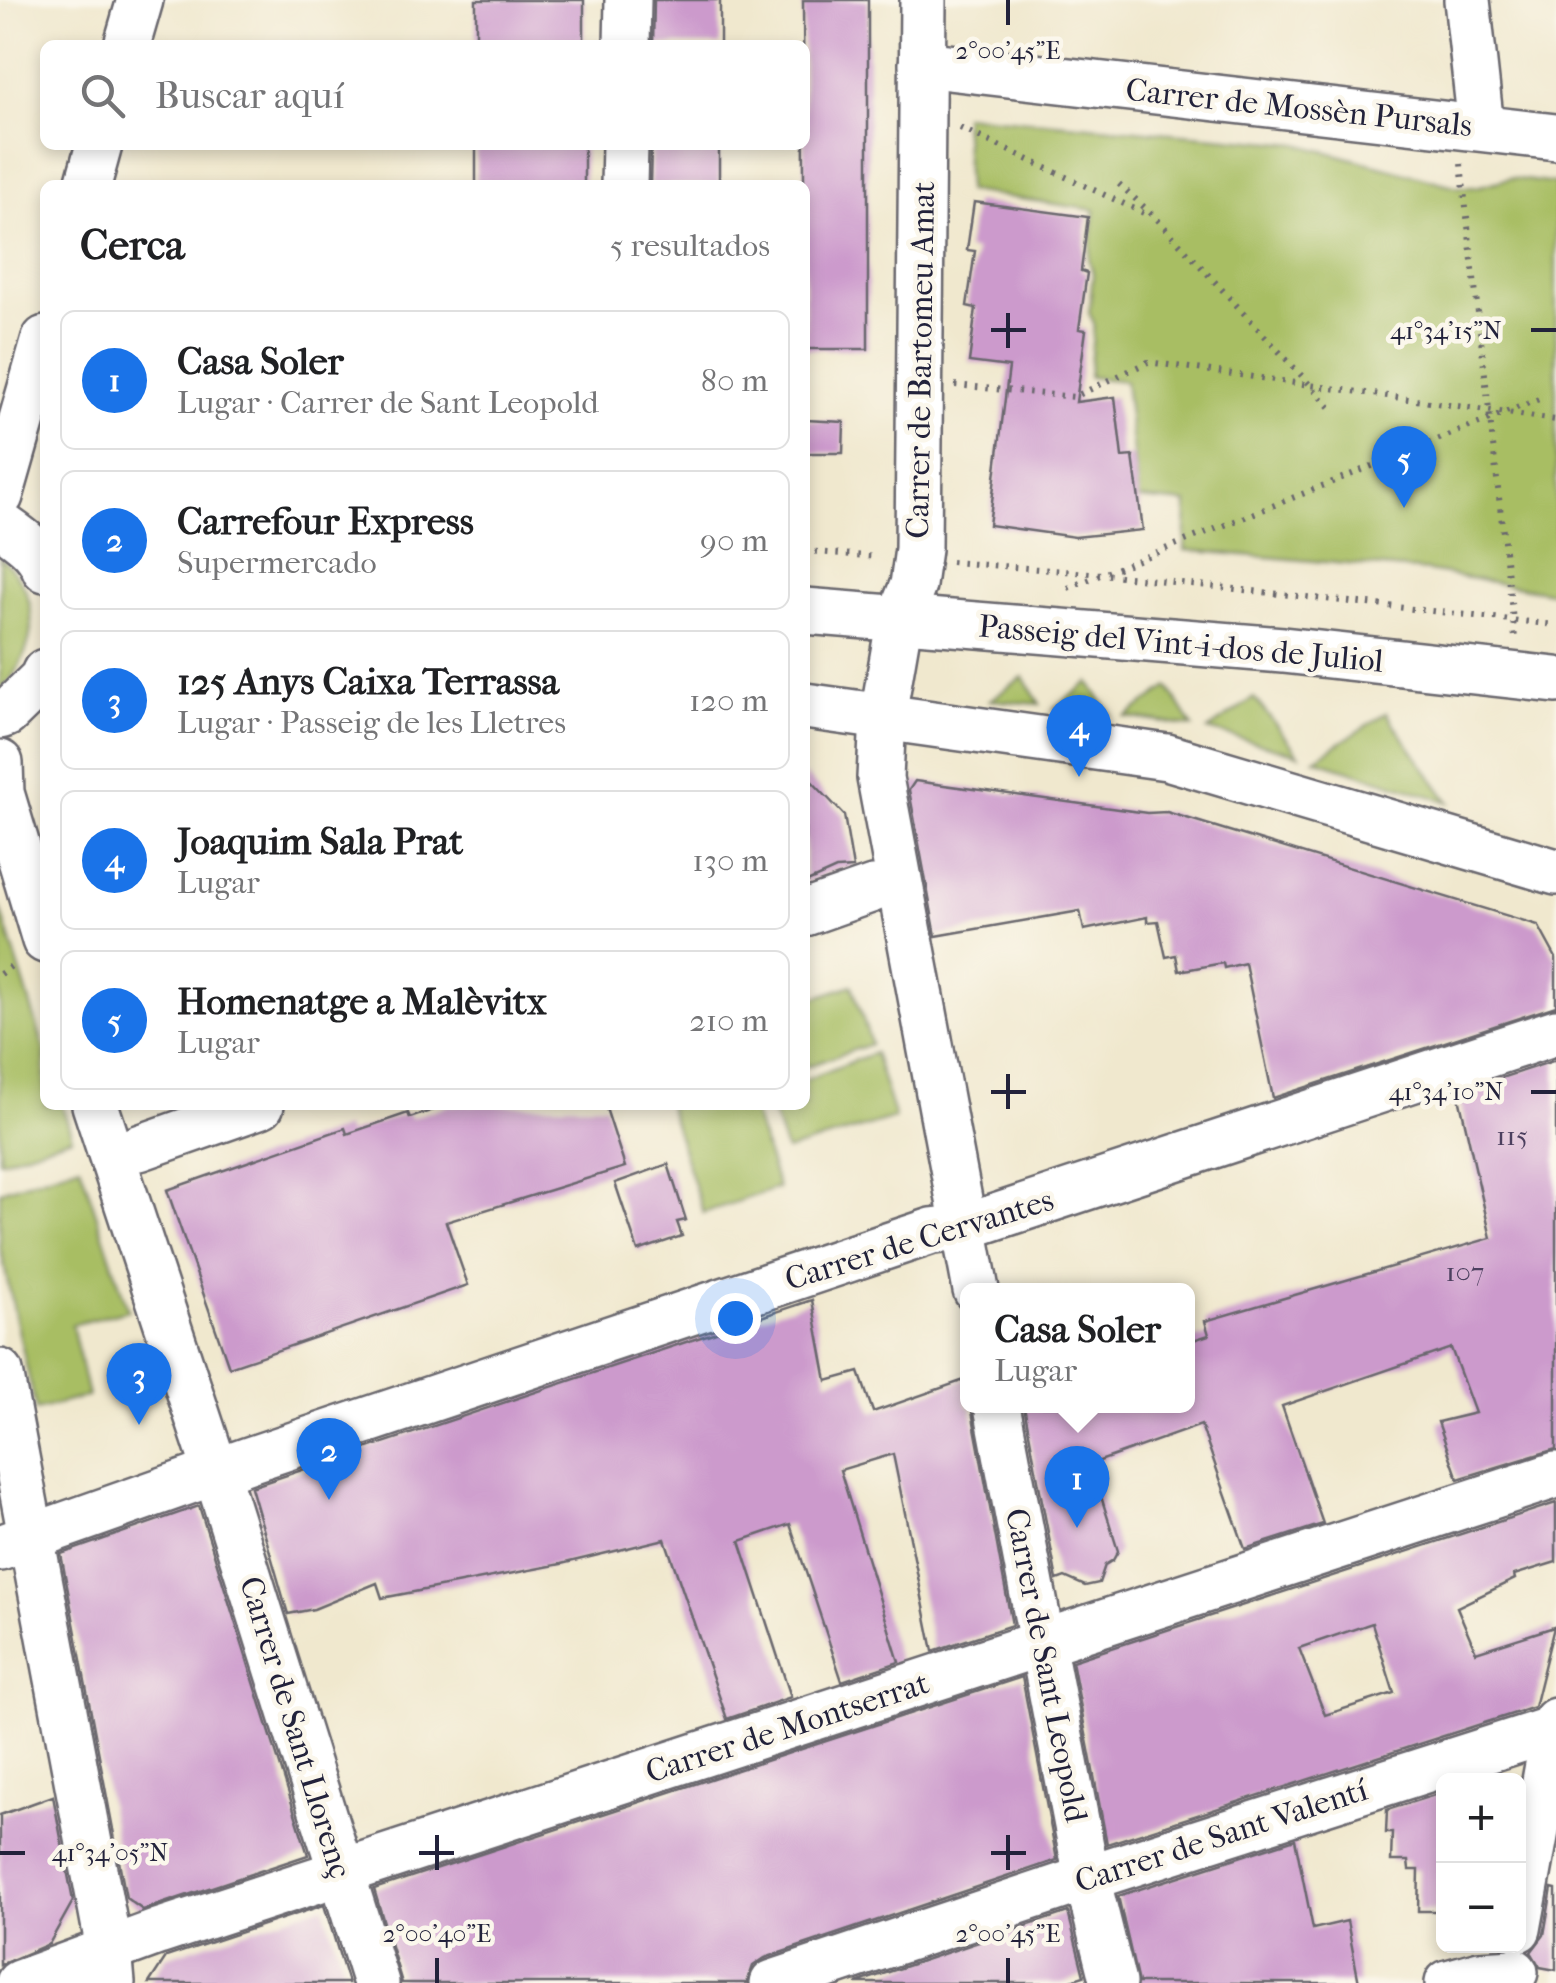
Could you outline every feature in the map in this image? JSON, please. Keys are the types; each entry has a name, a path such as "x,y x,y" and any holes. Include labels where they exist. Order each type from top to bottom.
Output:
{"street":[{"path":"129,40 140,0"},
{"path":"627,40 628,0"},
{"name":"Carrer de Bartomeu Amat","path":"883,715 900,617 913,586 917,560 923,0"},
{"path":"1467,0 1470,141"},
{"name":"Carrer de Mossèn Pursals","path":"922,64 1470,141 1556,138"},
{"path":"89,180 98,150"},
{"path":"624,180 625,150"},
{"path":"0,496 40,356"},
{"path":"0,524 40,560"},
{"name":"Passeig del Vint-i-dos de Juliol","path":"810,611 1283,650 1556,680"},
{"path":"2,727 40,681"},
{"path":"810,707 1167,757 1556,872"},
{"path":"883,715 880,778 974,1283"},
{"path":"0,763 0,792 31,951"},
{"path":"810,911 872,889"},
{"name":"Carrer de Cervantes","path":"16,1542 914,1237 962,1228 1556,1032"},
{"name":"Carrer de Sant Llorenç","path":"96,1110 216,1472 376,1983"},
{"path":"139,1148 248,1110"},
{"path":"0,1372 16,1542 111,1966"},
{"name":"Carrer de Sant Leopold","path":"998,1413 1105,1979"},
{"name":"Carrer de Montserrat","path":"19,1983 111,1966 342,1874 1556,1476"},
{"path":"1448,1983 1517,1962 1555,1726"},
{"name":"Carrer de Sant Valentí","path":"774,1983 1555,1726"}],"path":[{"path":"950,123 1156,218"},
{"path":"1470,141 1490,414 1514,638"},
{"path":"1119,184 1156,218 1335,412"},
{"path":"948,384 1074,397 1148,362 1490,414"},
{"path":"1068,588 1490,414 1544,398"},
{"path":"1502,412 1556,420"},
{"path":"810,551 1102,574 1556,625"},
{"path":"0,974 31,951"}],"green space":[{"path":"963,115 1298,144 1458,187 1476,187 1510,178 1556,184 1556,593 1428,571 1185,550 1187,503 1138,499 1125,381 1089,377 1094,323 1089,313 1093,274 1089,259 1095,210 967,191"},
{"path":"0,557 25,589 31,624 22,659 0,692"},
{"path":"1023,677 1040,704 990,700"},
{"path":"1089,682 1110,714 1055,708"},
{"path":"1168,687 1193,727 1126,717"},
{"path":"1254,698 1299,754 1208,730"},
{"path":"1386,713 1449,802 1315,759"},
{"path":"0,906 40,1035 40,1110 64,1110 72,1137 0,1161"},
{"path":"852,985 871,1044 810,1065 810,999"},
{"path":"874,1053 895,1118 786,1151 772,1110 810,1110 810,1078"},
{"path":"670,1110 753,1110 778,1188 703,1213"},
{"path":"80,1165 128,1310 72,1325 88,1396 36,1410 0,1247 0,1191"}],"building":[{"path":"476,0 584,0 584,40 476,40"},
{"path":"654,0 720,0 720,40 653,40"},
{"path":"803,0 868,0 868,349 810,349 810,180 804,180 804,150 810,150 810,40 803,40"},
{"path":"476,150 584,150 584,180 476,180"},
{"path":"651,150 719,150 719,180 650,180"},
{"path":"974,202 1088,217 1081,271 1087,273 1079,329 1086,330 1076,402 1115,397 1122,457 1133,456 1143,530 1075,537 989,525 1009,367 969,362 976,308 967,306 975,251 967,250"},
{"path":"810,420 844,422 843,453 810,453"},
{"path":"810,779 844,815 853,868 836,869 810,881"},
{"path":"915,781 1147,813 1167,812 1538,925 1556,958 1556,1006 1273,1098 1245,963 1179,971 1176,955 1166,957 1158,921 1147,922 1147,917 1084,930 1080,911 936,936 909,790"},
{"path":"1556,1060 1556,1449 1458,1479 1438,1422 1475,1413 1451,1348 1282,1406 1323,1524 1245,1549 1201,1425 1091,1464 1118,1551 1105,1565 1099,1583 1085,1586 1065,1577 1057,1580 1025,1413 1195,1413 1195,1339 1209,1335 1205,1321 1491,1238 1458,1092"},
{"path":"433,1110 607,1110 625,1167 446,1222 468,1285 229,1367 167,1190 345,1128 347,1134 408,1113 410,1118"},
{"path":"668,1164 686,1220 677,1222 682,1236 638,1251 615,1183"},
{"path":"812,1300 827,1381 859,1372 873,1412 960,1381 960,1413 972,1413 1012,1625 933,1651 893,1454 840,1470 899,1662 842,1681 790,1524 740,1541 791,1697 727,1719 665,1539 561,1564 382,1598 377,1583 314,1609 288,1614 251,1487"},
{"path":"1556,1503 1556,1562 1514,1575 1515,1579 1457,1607 1476,1652 1554,1627 1534,1707 1107,1844 1072,1661","holes":["1372,1623 1394,1693 1325,1715 1299,1648"]},
{"path":"199,1506 308,1855 143,1910 126,1898 61,1554"},
{"path":"1022,1677 1057,1860 765,1958 753,1966 747,1983 402,1983 374,1889"},
{"path":"1436,1795 1436,1911 1418,1911 1419,1870 1409,1870 1408,1861 1391,1861 1392,1833 1386,1833 1387,1810"},
{"path":"53,1796 73,1901 49,1944 0,1965 0,1815"},
{"path":"1295,1839 1313,1929 1347,1921 1359,1983 1138,1983 1118,1896"},
{"path":"1552,1888 1556,1889 1556,1970 1540,1967 1531,1952 1544,1935"},
{"path":"324,1905 348,1983 149,1983 166,1957"},
{"path":"1068,1912 1084,1976 1062,1983 856,1983"}],"place":[{"name":"Homenatge a Malèvitx","path":"1404,508"},
{"name":"Joaquim Sala Prat","path":"1079,777"},
{"name":"125 Anys Caixa Terrassa","path":"139,1425"},
{"name":"Carrefour Express","path":"329,1500"},
{"name":"Casa Soler","path":"1077,1528"}]}
